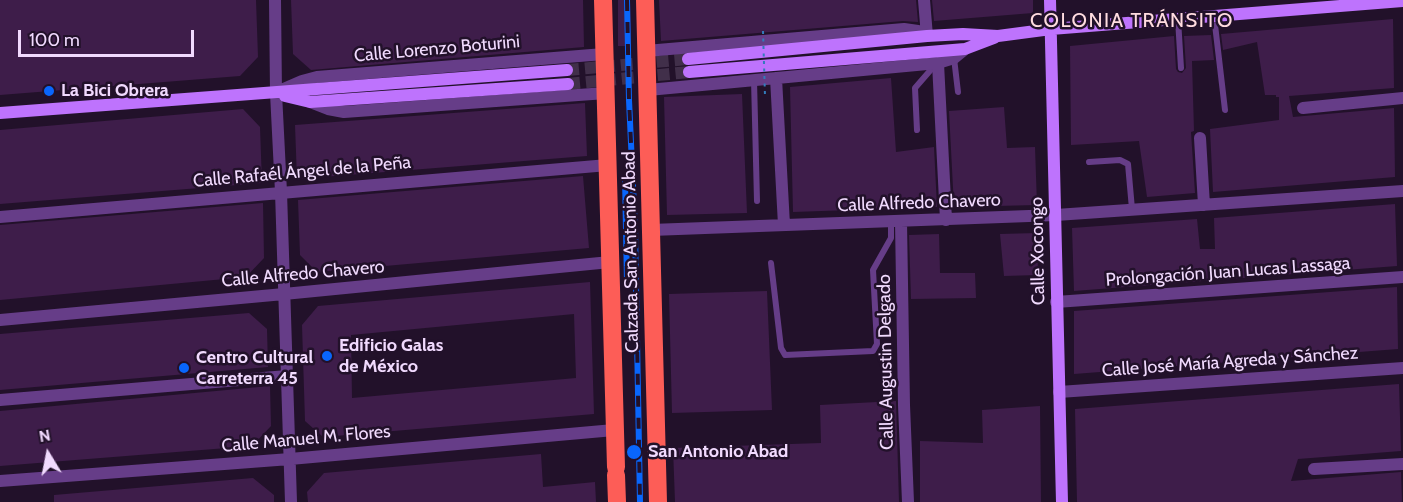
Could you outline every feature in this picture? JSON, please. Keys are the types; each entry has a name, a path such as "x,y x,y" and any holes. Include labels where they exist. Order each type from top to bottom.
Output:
{"highway":[{"name":"Calzada San Antonio Abad","path":"603,0 617,502"},
{"name":"Calzada San Antonio Abad","path":"645,0 658,502"}],"main road":[{"name":"Calle Xocongo","path":"1050,0 1062,502"},
{"path":"688,59 927,36 963,34 998,36 1051,29 1355,2 1403,1"},
{"path":"688,72 965,49 998,36"},
{"name":"Calle Lorenzo Boturini","path":"0,113 567,70"},
{"name":"Calle Lorenzo Boturini","path":"276,93 310,102 568,84"}],"street":[{"path":"274,0 291,502"},
{"path":"924,0 927,36"},
{"path":"646,51 904,29 918,31 927,36"},
{"path":"648,90 938,63 954,58 965,49"},
{"name":"Calle Lorenzo Boturini","path":"276,93 317,77 604,54"},
{"path":"938,63 946,220"},
{"path":"776,78 784,225"},
{"name":"Calle Lorenzo Boturini","path":"310,102 344,112 606,93"},
{"path":"1303,108 1403,98"},
{"path":"1200,138 1204,205"},
{"name":"Calle Rafaél Ángel de la Peña","path":"0,217 608,165"},
{"name":"Calle Alfredo Chavero","path":"651,230 1056,215 1403,192"},
{"name":"Calle Augustin Delgado","path":"896,222 908,502"},
{"name":"Calle Alfredo Chavero","path":"0,320 610,262"},
{"name":"Prolongación Juan Lucas Lassaga","path":"1056,302 1403,277"},
{"name":"Calle José María Agreda y Sánchez","path":"1059,392 1403,368"},
{"path":"0,400 287,376"},
{"name":"Calle Manuel M. Flores","path":"0,480 290,459 614,430"},
{"path":"1314,469 1403,464"}],"lane":[{"path":"1214,16 1225,110"},
{"path":"1178,19 1180,68"},
{"path":"954,58 958,92"},
{"path":"917,130 915,88 938,63"},
{"path":"754,80 757,201"},
{"path":"1089,162 1120,160 1128,164 1132,210"},
{"path":"771,263 781,348 786,355 873,351 877,344 873,270 891,237 896,222"}],"path":[{"path":"763,31 765,96"}],"building":[{"path":"0,0 256,0 258,57 240,76 0,95"},
{"path":"291,0 583,0 584,47 311,70 293,54"},
{"path":"618,0 630,0 631,46 618,46"},
{"path":"659,0 916,0 918,22 903,21 661,41"},
{"path":"932,0 1033,0 1033,13 934,21"},
{"path":"1393,19 1394,88 1289,96 1293,117 1394,108 1395,177 1213,192 1210,129 1279,120 1279,97 1265,95 1257,42 1223,50 1221,34"},
{"path":"1211,35 1214,60 1192,61 1194,131 1191,132 1195,193 1147,197 1139,141 1071,145 1070,46 1174,36 1176,69 1182,73 1186,68 1184,36"},
{"path":"891,78 896,152 934,147 937,207 793,212 790,87"},
{"path":"742,94 747,213 667,215 664,97"},
{"path":"585,103 587,156 297,179 295,125"},
{"path":"1004,107 1007,148 1035,147 1037,205 954,207 949,111"},
{"path":"243,109 260,127 262,183 0,204 0,130"},
{"path":"583,176 589,248 317,272 300,255 298,200"},
{"path":"263,203 264,258 246,277 0,300 0,225"},
{"path":"1395,204 1397,266 1074,291 1072,228 1197,219 1200,249 1215,249 1214,218"},
{"path":"1037,233 1038,275 1004,276 1000,234"},
{"path":"939,234 940,273 975,273 976,298 911,299 909,235"},
{"name":"Edificio Galas de México","path":"590,282 594,414 323,437 305,421 302,325 318,306","holes":["574,314 576,378 352,398 351,335"]},
{"path":"1397,287 1398,349 1074,374 1074,311"},
{"path":"767,291 772,410 672,413 669,294"},
{"path":"249,313 267,329 268,367 0,390 0,334"},
{"path":"1399,384 1401,451 1298,459 1291,481 1401,472 1402,502 1077,502 1075,409"},
{"path":"270,386 271,426 252,446 0,466 0,411"},
{"path":"896,401 899,502 675,502 673,448 821,443 820,405"},
{"path":"1040,406 1041,502 920,502 920,441 983,443 982,410"},
{"path":"541,454 543,487 595,482 596,502 308,502 307,492 324,473"},
{"path":"253,478 274,495 274,502 54,502 54,495"}],"tunnel":[{"path":"567,70 688,59"},
{"path":"568,84 689,72"}],"railway":[{"path":"627,0 635,229 640,502"},
{"path":"625,178 627,283"}],"place":[{"name":"La Bici Obrera","path":"49,91"},
{"name":"Edificio Galas de México","path":"327,356"},
{"name":"Centro Cultural Carreterra 45","path":"184,368"},
{"name":"San Antonio Abad","path":"634,452"}],"district":[{"name":"COLONIA TRÁNSITO","path":"1132,21"}]}
